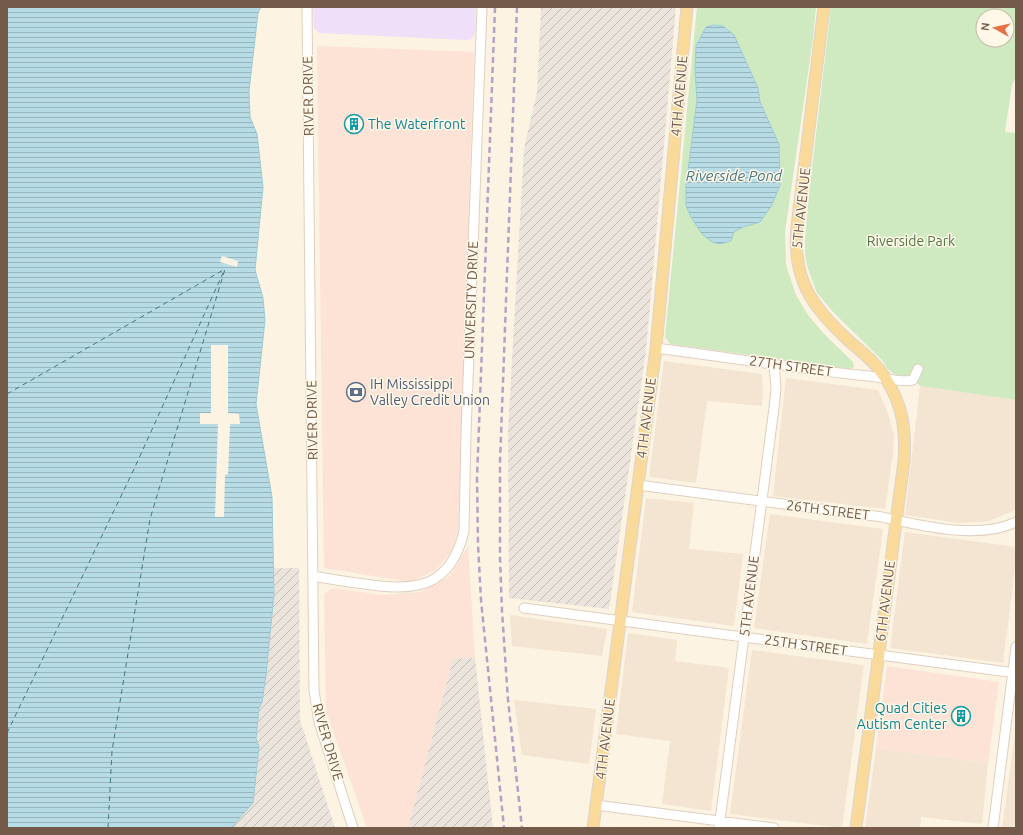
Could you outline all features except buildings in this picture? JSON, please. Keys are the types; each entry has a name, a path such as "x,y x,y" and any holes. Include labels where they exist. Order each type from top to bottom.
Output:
{"main road":[{"name":"4TH AVENUE","path":"593,828 656,348 687,7"},
{"name":"5TH AVENUE","path":"824,7 797,226 796,256 803,283 817,308 836,329 872,362 886,378"},
{"name":"6TH AVENUE","path":"856,828 895,520 904,461 905,433 903,418 893,391 886,378"}],"street":[{"name":"RIVER DRIVE","path":"307,7 314,691 316,710 325,743 353,828"},
{"name":"UNIVERSITY DRIVE","path":"313,576 386,587 414,587 428,582 439,575 456,555 461,542 464,531 466,418 482,7"},
{"name":"27TH STREET","path":"656,348 774,365 910,381 913,380 918,369"},
{"name":"5TH AVENUE","path":"720,825 776,388 774,365"},
{"name":"26TH STREET","path":"638,485 969,531 995,529 1016,522"},
{"name":"25TH STREET","path":"524,608 1014,673"},
{"path":"993,828 1014,673 1016,647"},
{"path":"596,805 720,825 774,828"}],"shaded area":[{"path":"313,7 476,7 475,33 472,39 466,40 319,33 314,28"},
{"path":"541,7 676,7 646,351 609,609 509,598 508,431 524,149 537,92"},
{"path":"317,46 474,52 458,530 452,551 436,570 410,582 324,568"},
{"path":"664,361 762,374 762,406 707,401 696,483 649,477"},
{"path":"786,378 878,390 888,413 894,435 893,454 885,509 773,496"},
{"path":"920,386 1016,400 1015,510 989,521 959,523 905,515"},
{"path":"646,498 694,503 689,549 743,554 734,626 632,612"},
{"path":"770,514 883,529 867,644 754,628"},
{"path":"905,532 1016,547 1016,562 1003,663 890,648"},
{"path":"468,546 475,658 453,659 408,828 367,828 326,711 324,594 333,588 382,595 421,592 450,576"},
{"path":"274,568 299,568 300,720 335,828 231,828 253,803 259,747 256,739 259,708 262,701 266,675 274,594"},
{"path":"510,615 607,629 602,656 512,646"},
{"path":"628,633 677,640 675,661 729,668 711,811 662,804 670,741 616,734"},
{"path":"752,650 864,665 842,828 730,814"},
{"path":"475,658 493,828 408,828 453,659"},
{"path":"887,666 999,682 988,763 876,748"},
{"path":"514,700 596,709 589,764 522,755"},
{"path":"1016,727 1016,828 1002,828"},
{"path":"876,748 988,763 982,824 921,817 920,828 865,828"}],"green space":[{"path":"697,7 816,7 813,38 785,232 786,265 796,295 808,315 825,335 853,362 854,367 850,369 670,344 665,337"},
{"name":"Riverside Park","path":"831,7 1016,7 1016,77 1012,85 1005,132 1016,133 1016,400 920,386 911,376 901,376 890,371 882,360 834,313 817,293 808,269 805,255 805,239"}],"water":[{"path":"7,7 261,7 258,13 249,91 250,117 257,134 263,187 255,270 263,298 265,320 256,404 272,497 274,594 266,675 262,702 259,708 256,739 259,747 253,803 231,828 7,828"},
{"name":"Riverside Pond","path":"714,25 723,26 734,35 758,88 760,102 779,144 780,185 772,205 760,222 743,227 734,232 731,241 720,244 712,242 702,234 686,206 686,186 697,100 695,71 696,46 706,27"}],"pier":[{"path":"222,256 238,261 237,267 220,262"},
{"path":"211,345 228,345 228,413 239,414 240,424 230,424 228,474 225,475 224,517 215,517 218,424 200,424 200,413 211,413"}],"ferry route":[{"path":"7,394 225,269"},
{"path":"108,828 112,751 150,519 225,269"},
{"path":"7,733 135,467 223,273"}],"railway":[{"path":"495,7 477,478 481,600 504,828"},
{"path":"517,7 500,462 500,558 508,700 522,828"}],"place":[{"name":"The Waterfront","path":"354,124"},
{"name":"IH Mississippi Valley Credit Union","path":"356,392"},
{"name":"Quad Cities Autism Center","path":"961,716"}]}
